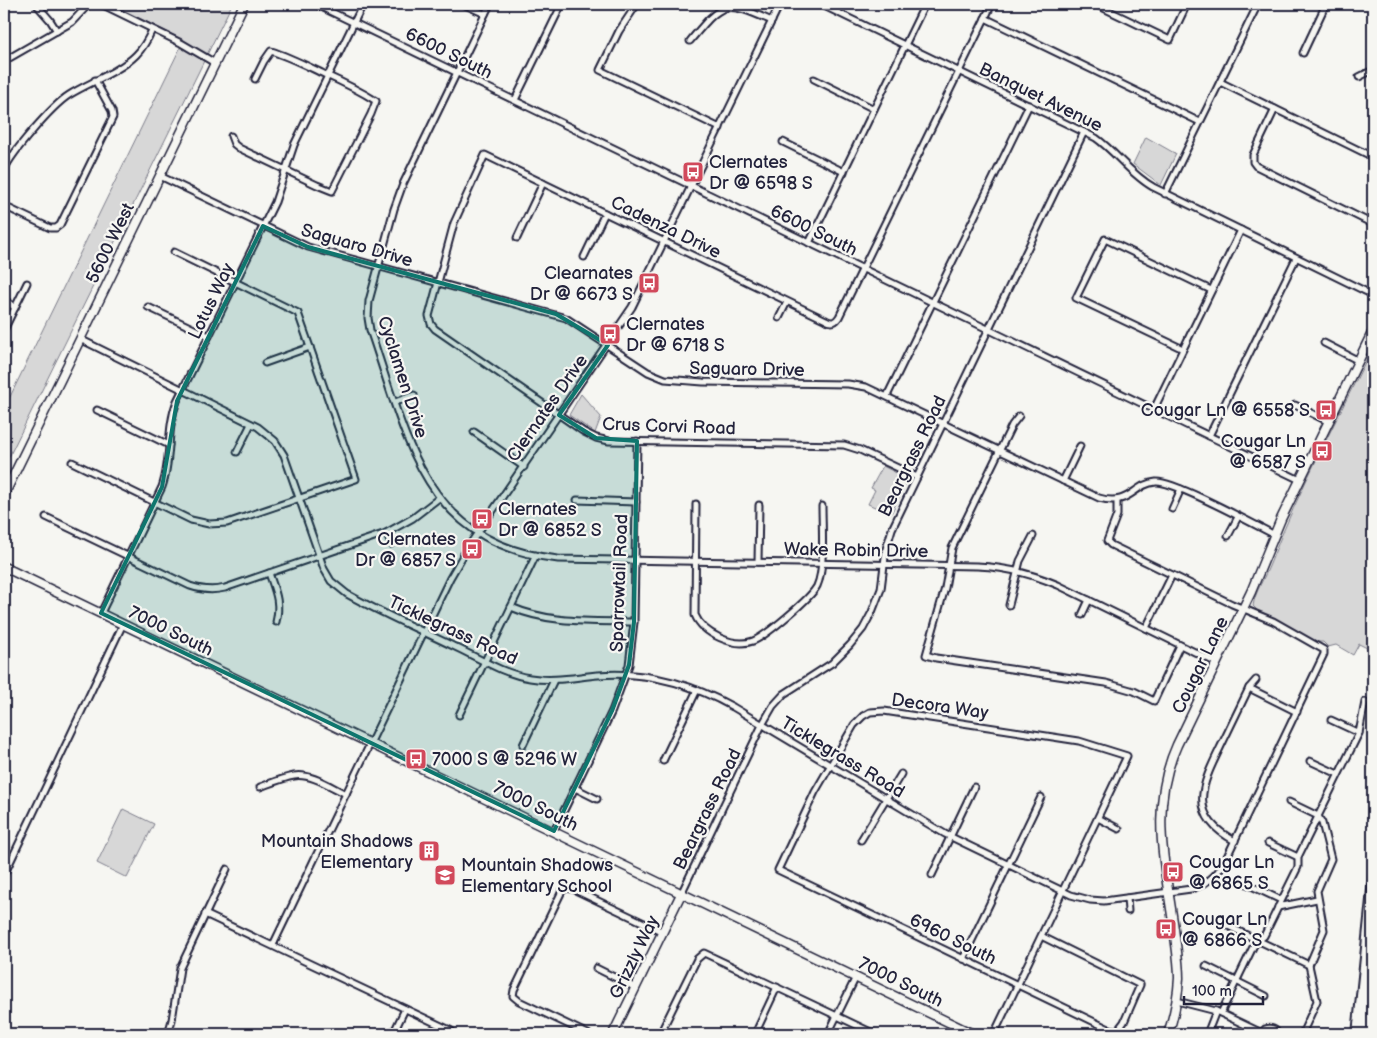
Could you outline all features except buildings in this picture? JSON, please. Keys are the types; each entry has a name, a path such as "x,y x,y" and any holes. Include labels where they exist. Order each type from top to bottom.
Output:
{"main road":[{"name":"5600 West","path":"4,495 244,4"},
{"name":"Cougar Lane","path":"1168,1034 1177,1001 1178,962 1160,823 1164,786 1174,753 1244,608 1300,480 1373,331"},
{"name":"7000 South","path":"4,567 973,1034"},
{"name":"Grizzly Way","path":"613,1034 681,894"}],"street":[{"path":"36,4 56,31"},
{"path":"4,61 77,18 89,4"},
{"path":"102,4 215,63"},
{"name":"6600 South","path":"315,4 1300,480"},
{"name":"Lotus Way","path":"101,614 155,503 166,476 172,414 275,202 294,145 363,4"},
{"path":"463,4 485,14"},
{"name":"Cyclamen Drive","path":"479,532 453,513 439,498 423,474 415,458 395,402 368,318 369,301 400,192 490,4"},
{"path":"514,100 562,4"},
{"path":"637,4 619,31 600,70 720,128"},
{"name":"Clernates Drive","path":"273,945 450,578 479,532 632,308 780,4"},
{"name":"Banquet Avenue","path":"820,4 1084,132 1108,146 1141,180 1165,194 1373,295"},
{"path":"809,243 925,4"},
{"path":"863,269 992,4"},
{"path":"1095,4 1170,40 1187,4"},
{"path":"1165,194 1258,4"},
{"path":"1303,53 1326,4"},
{"path":"690,41 711,16 727,7 740,7 772,21"},
{"path":"985,18 1200,122"},
{"path":"4,170 13,154 59,103 69,95 134,57 144,46 152,30"},
{"path":"231,136 234,144 239,148 332,191 376,101 364,93 271,50 255,79"},
{"path":"1359,77 1373,70"},
{"path":"814,79 874,109"},
{"path":"4,206 50,228 56,228 61,224 113,117 95,80"},
{"path":"1220,82 1373,157"},
{"path":"887,396 1029,105"},
{"path":"1275,109 1254,152 1253,162 1260,169 1373,224"},
{"name":"Beargrass Road","path":"681,894 762,725 773,706 784,694 832,663 857,637 876,604 883,580 889,535 1084,132"},
{"path":"783,142 844,172"},
{"name":"Cadenza Drive","path":"486,155 826,320 834,322 839,317 863,269"},
{"name":"Crus Corvi Road","path":"486,155 454,223 429,316 432,327 596,438 609,441 844,445 860,450 917,477"},
{"name":"Saguaro Drive","path":"160,176 308,248 566,318 655,376 676,381 857,385 875,390 1100,498 1108,501 1117,500"},
{"path":"517,238 543,183"},
{"path":"584,257 605,213"},
{"path":"1154,409 1241,230"},
{"path":"1183,349 1076,298 1105,239 1211,290"},
{"path":"72,462 191,520 215,524 234,521 356,479 298,312 174,252"},
{"path":"1209,436 1296,258"},
{"path":"4,330 27,282"},
{"path":"4,299 15,308"},
{"path":"779,318 787,302"},
{"path":"148,306 209,336"},
{"name":"Ticklegrass Road","path":"80,340 267,433 279,446 284,456 327,575 341,590 424,632 522,677 554,680 600,675 626,675 660,679 697,690 726,703 951,837 1062,891 1090,900 1104,901 1196,888 1210,880 1221,868 1324,657 1324,650 1273,621 1244,608"},
{"path":"1324,343 1359,360"},
{"path":"264,363 310,346"},
{"path":"395,402 414,395"},
{"path":"1295,405 1329,422"},
{"path":"97,410 169,445"},
{"path":"1019,416 1012,425 955,541 945,588 926,655 1111,684 1134,691 1154,702 1180,645"},
{"path":"237,452 251,424"},
{"path":"474,432 524,467"},
{"name":"Sparrowtail Road","path":"554,831 612,711 626,675 634,622 637,441"},
{"path":"1064,481 1080,446"},
{"path":"1244,608 1116,548 1107,541 1117,516 1117,500 1132,494 1146,484 1155,482 1170,484 1275,535"},
{"path":"1172,509 1181,490"},
{"path":"46,517 190,586 217,593 268,573 386,533 413,518 439,498"},
{"path":"577,500 636,502"},
{"path":"696,504 694,610 697,620 706,631 715,636 741,643 759,638 810,596 819,581 822,506"},
{"path":"758,562 760,505"},
{"path":"1228,536 1238,517"},
{"name":"Wake Robin Drive","path":"479,532 503,546 536,556 565,559 986,566 1018,572 1047,581 1217,663"},
{"path":"386,533 391,544"},
{"path":"1009,605 1020,562 1033,536"},
{"path":"459,714 536,556"},
{"path":"268,573 278,600 276,622"},
{"path":"1146,628 1172,575"},
{"path":"1082,615 1089,600"},
{"path":"511,607 542,618 634,622"},
{"path":"4,875 123,624"},
{"path":"523,744 554,680"},
{"path":"1235,841 1221,833 1208,819 1203,799 1203,789 1206,778 1249,688 1256,680"},
{"path":"1249,688 1297,712"},
{"path":"663,761 697,690"},
{"path":"1207,1034 1254,945 1264,936 1298,867 1298,857 1359,733 1365,702"},
{"name":"Decora Way","path":"778,870 830,765 858,720 870,712 878,711 1079,740 1127,756 1098,818"},
{"path":"1331,720 1359,733"},
{"path":"1310,760 1338,774"},
{"path":"861,840 901,774"},
{"path":"260,786 293,776 301,776 314,779 346,794"},
{"path":"932,875 974,787"},
{"path":"574,788 597,799"},
{"path":"963,959 1041,797"},
{"path":"1290,802 1318,816 1322,823 1332,859 1317,892 1324,930 1309,965 1317,1001 1302,1034 1297,1034"},
{"path":"994,1034 1098,818 1120,829"},
{"path":"1202,823 1208,819"},
{"path":"1268,843 1298,857"},
{"path":"168,1034 180,968 227,869"},
{"name":"6960 South","path":"778,870 1107,1028 1117,1031 1124,1022 1140,985 1041,936"},
{"path":"1247,884 1281,900"},
{"path":"588,1034 517,1000 513,996 565,888 574,889 663,932"},
{"path":"1127,898 1128,911"},
{"path":"1278,907 1317,899"},
{"path":"205,914 455,1034"},
{"path":"1228,926 1309,965"},
{"path":"660,1034 696,959 702,954 709,954 875,1034"},
{"path":"1206,966 1266,996"},
{"path":"596,968 636,988"},
{"path":"828,1034 856,977"},
{"path":"755,1034 777,987"},
{"path":"1177,1001 1219,1012 1262,1034 1265,1029 1271,1028 1278,1034"},
{"path":"392,1034 405,1009"}],"highlighted area":[{"path":"263,226 308,247 556,314 608,345 559,415 596,438 637,441 634,622 629,665 612,711 554,831 101,613 162,487 177,401"}],"shaded area":[{"path":"126,4 232,4 4,467 4,409 184,40 123,10"},
{"path":"1146,137 1176,154 1161,185 1133,164"},
{"path":"1373,346 1373,651 1359,644 1353,655 1336,645 1328,647 1323,642 1317,642 1260,613 1253,606 1293,508"},
{"path":"581,394 601,417 595,433 569,415"},
{"path":"883,466 908,479 891,514 868,504 875,490 871,488"},
{"path":"123,809 154,824 127,878 97,863"}],"railway":[{"path":"1352,1034 1373,832"}],"place":[{"name":"Clernates Dr @ 6598 S","path":"693,172"},
{"name":"Clearnates Dr @ 6673 S","path":"649,283"},
{"name":"Clernates Dr @ 6718 S","path":"610,334"},
{"name":"Cougar Ln @ 6558 S","path":"1326,410"},
{"name":"Cougar Ln @ 6587 S","path":"1322,451"},
{"name":"Clernates Dr @ 6852 S","path":"482,519"},
{"name":"Clernates Dr @ 6857 S","path":"472,549"},
{"name":"7000 S @ 5296 W","path":"416,759"},
{"name":"Mountain Shadows Elementary","path":"429,851"},
{"name":"Cougar Ln @ 6865 S","path":"1173,872"},
{"name":"Mountain Shadows Elementary School","path":"445,875"},
{"name":"Cougar Ln @ 6866 S","path":"1166,929"}]}
